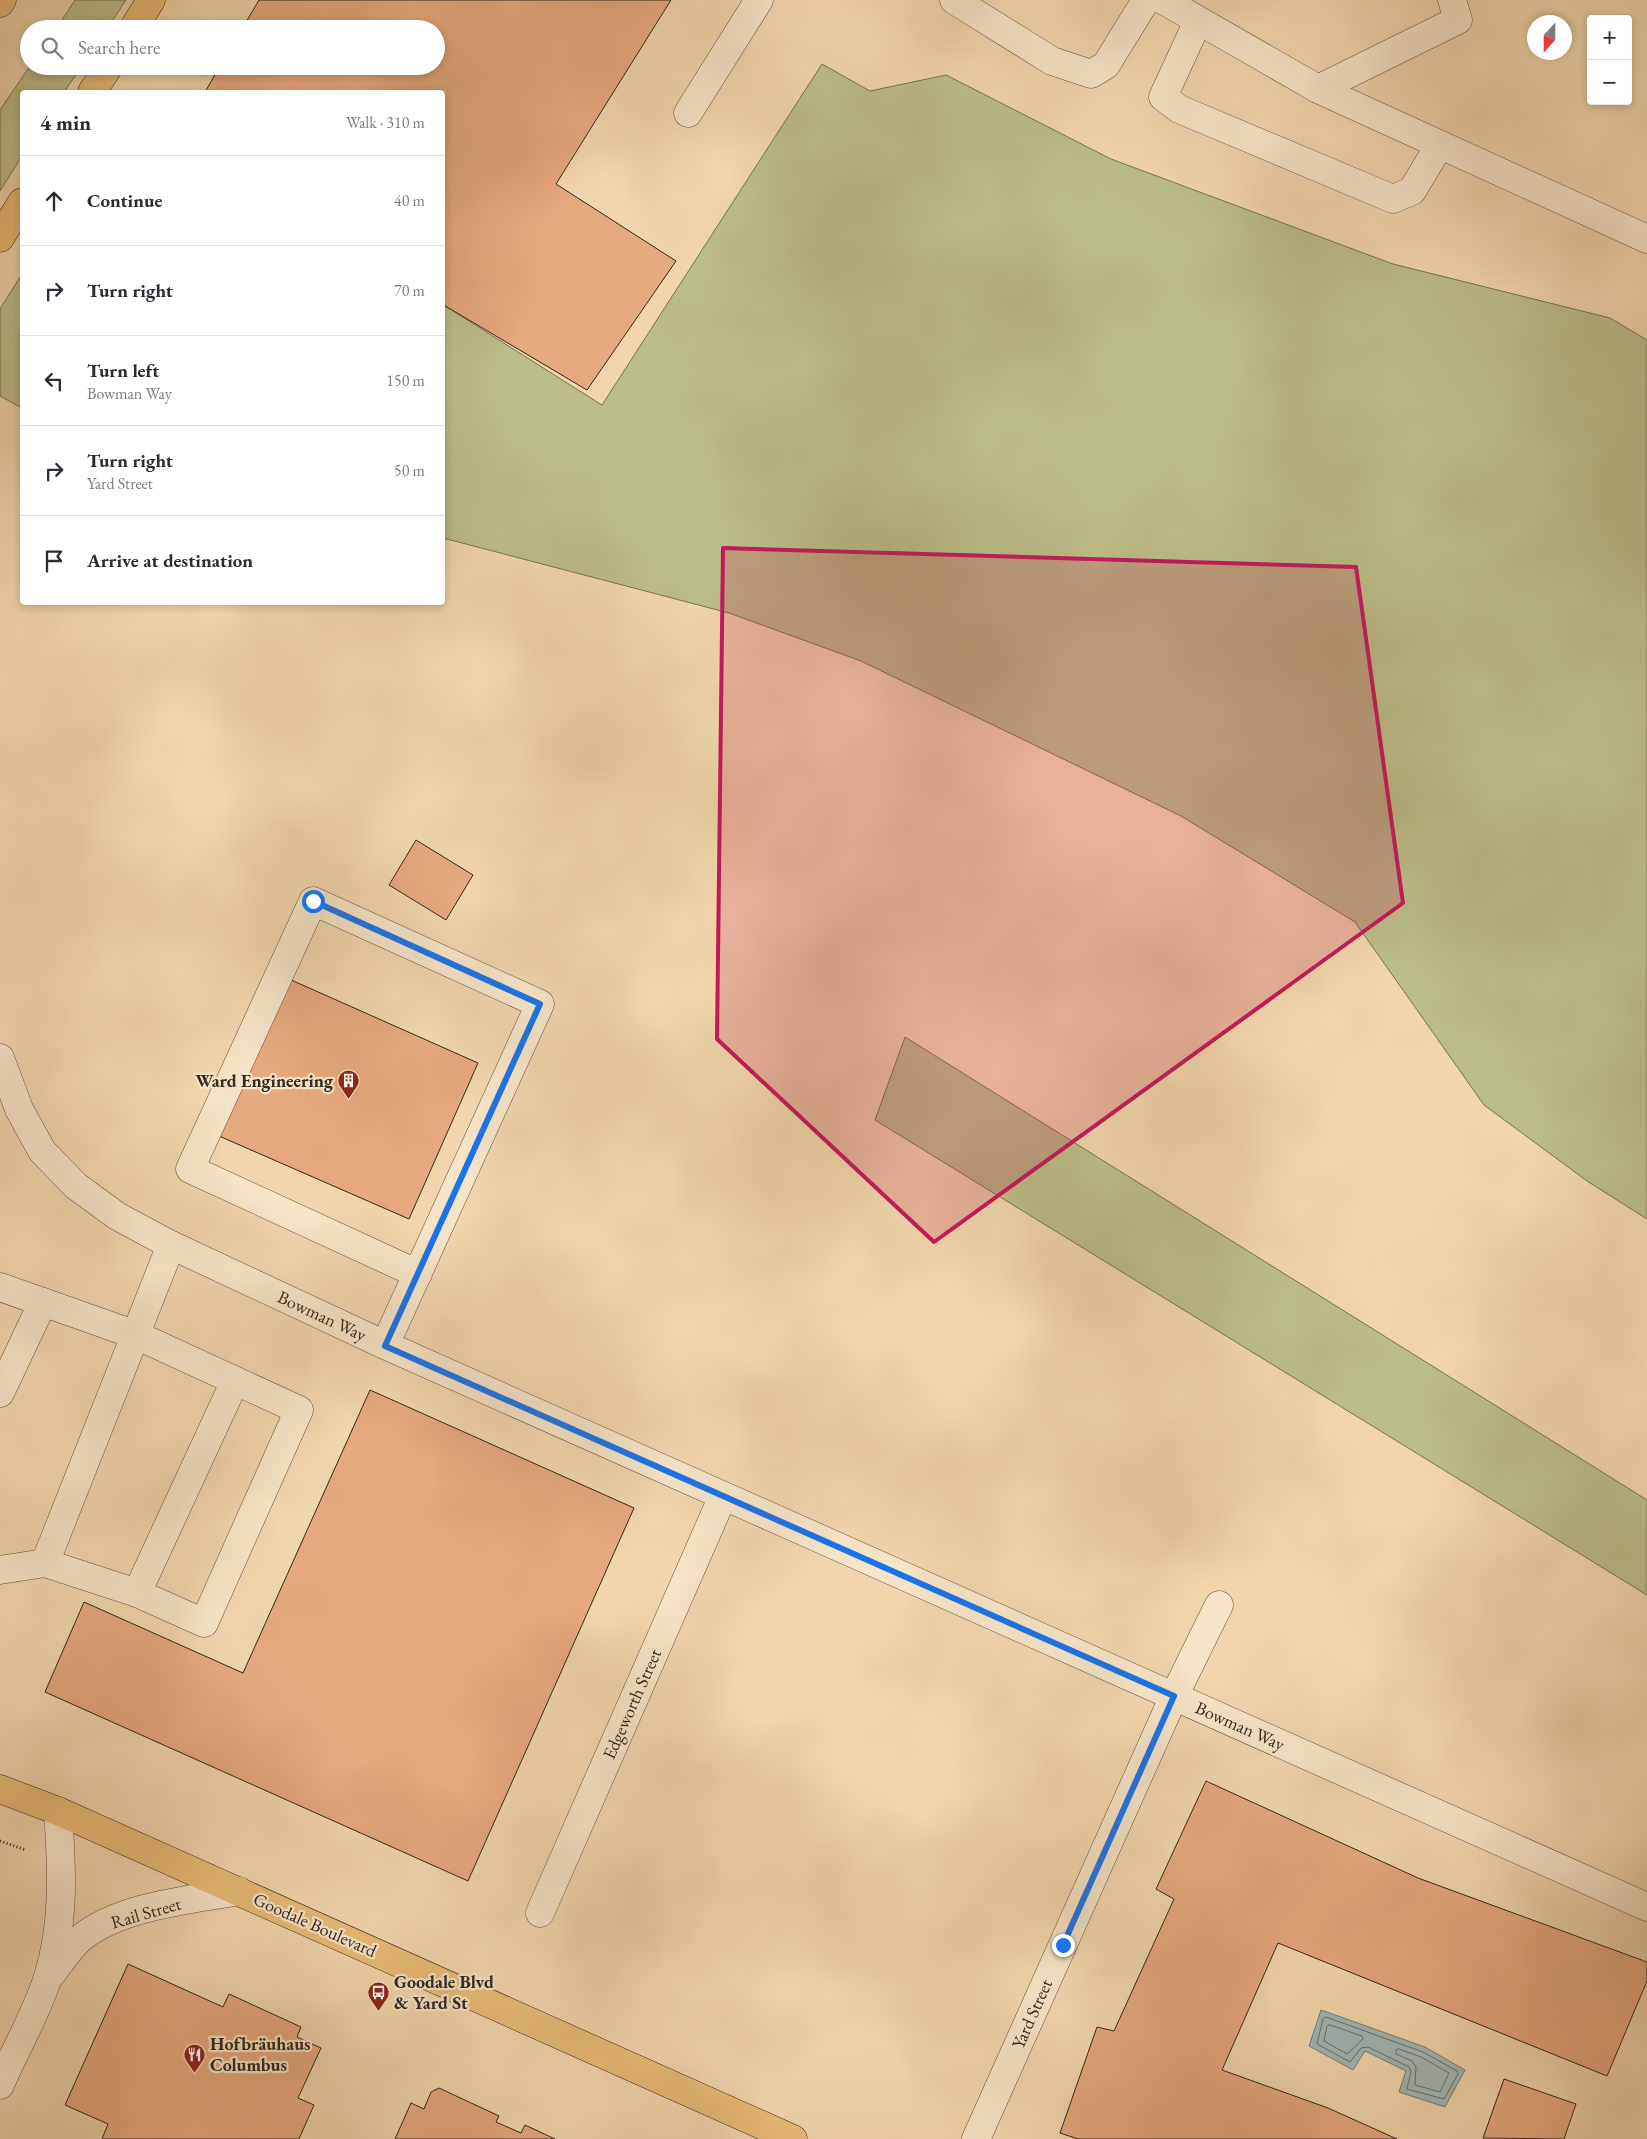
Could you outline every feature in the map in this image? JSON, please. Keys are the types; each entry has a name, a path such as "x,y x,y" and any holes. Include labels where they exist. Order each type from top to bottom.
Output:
{"main road":[{"path":"139,20 151,0"},
{"path":"93,90 103,75"},
{"path":"0,238 20,205"},
{"name":"Goodale Boulevard","path":"0,1789 58,1810 793,2139"}],"street":[{"path":"688,113 759,0"},
{"path":"954,0 1052,61 1091,74 1106,65 1146,0"},
{"path":"1163,0 1318,89 1439,146 1647,239"},
{"path":"1318,89 1458,20 1452,0"},
{"path":"1198,20 1164,97 1179,109 1393,199 1412,191 1439,146"},
{"path":"385,1346 418,1274 540,1004 313,901 190,1169 418,1274"},
{"name":"Bowman Way","path":"0,1058 19,1109 42,1151 76,1186 117,1216 171,1245 385,1346 1647,1907"},
{"path":"45,1563 171,1245"},
{"path":"0,1287 136,1335 299,1410 204,1623 137,1593 45,1563 0,1570"},
{"path":"0,1393 43,1302"},
{"path":"137,1593 235,1381"},
{"name":"Edgeworth Street","path":"540,1913 723,1496"},
{"name":"Yard Street","path":"976,2139 1174,1696 1219,1605"},
{"name":"Rail Street","path":"0,2085 47,1980 61,1913 62,1873 58,1810"},
{"name":"Rail Street","path":"47,1980 81,1938 112,1920 167,1904 239,1891"}],"highlighted area":[{"path":"723,548 1356,567 1403,903 934,1242 717,1039"}],"green space":[{"path":"75,0 126,0 113,20 62,20"},
{"path":"822,64 870,91 946,75 1111,159 1393,264 1610,318 1647,340 1647,1219 1587,1181 1484,1105 1355,922 1181,816 861,661 729,613 445,539 445,306 602,405"},
{"path":"24,75 76,75 65,90 20,90 20,159 0,191 0,110"},
{"path":"20,277 20,407 0,396 0,309"},
{"path":"905,1037 1647,1500 1647,1595 875,1120"}],"water":[{"path":"1321,2010 1425,2047 1465,2070 1445,2107 1399,2092 1406,2071 1365,2051 1353,2070 1309,2046"}],"building":[{"path":"259,0 671,0 556,184 676,261 587,390 445,306 445,90 206,90 215,75 445,75 445,20 247,20"},
{"path":"416,840 473,875 446,920 389,885"},
{"name":"Ward Engineering","path":"289,979 478,1063 409,1219 219,1136"},
{"path":"370,1390 634,1508 468,1881 45,1692 84,1602 243,1673"},
{"path":"1206,1781 1418,1878 1647,1962 1647,1981 1607,2076 1278,1943 1222,2070 1328,2108 1397,2139 1078,2139 1060,2133 1097,2027 1114,2031 1174,1899 1156,1889"},
{"name":"Hofbräuhaus Columbus","path":"128,1964 223,2007 229,1994 301,2027 297,2037 321,2048 298,2098 314,2105 299,2139 102,2139 108,2124 65,2105"},
{"path":"1504,2079 1576,2104 1564,2139 1483,2138"},
{"path":"439,2088 499,2116 496,2122 521,2133 525,2125 555,2139 395,2139 411,2103 424,2109 431,2092"}],"place":[{"name":"Ward Engineering","path":"349,1100"},
{"name":"Goodale Blvd & Yard St","path":"378,2011"},
{"name":"Hofbräuhaus Columbus","path":"194,2073"}],"route":[{"path":"313,901 540,1004 385,1346 1174,1696 1063,1945"}]}
